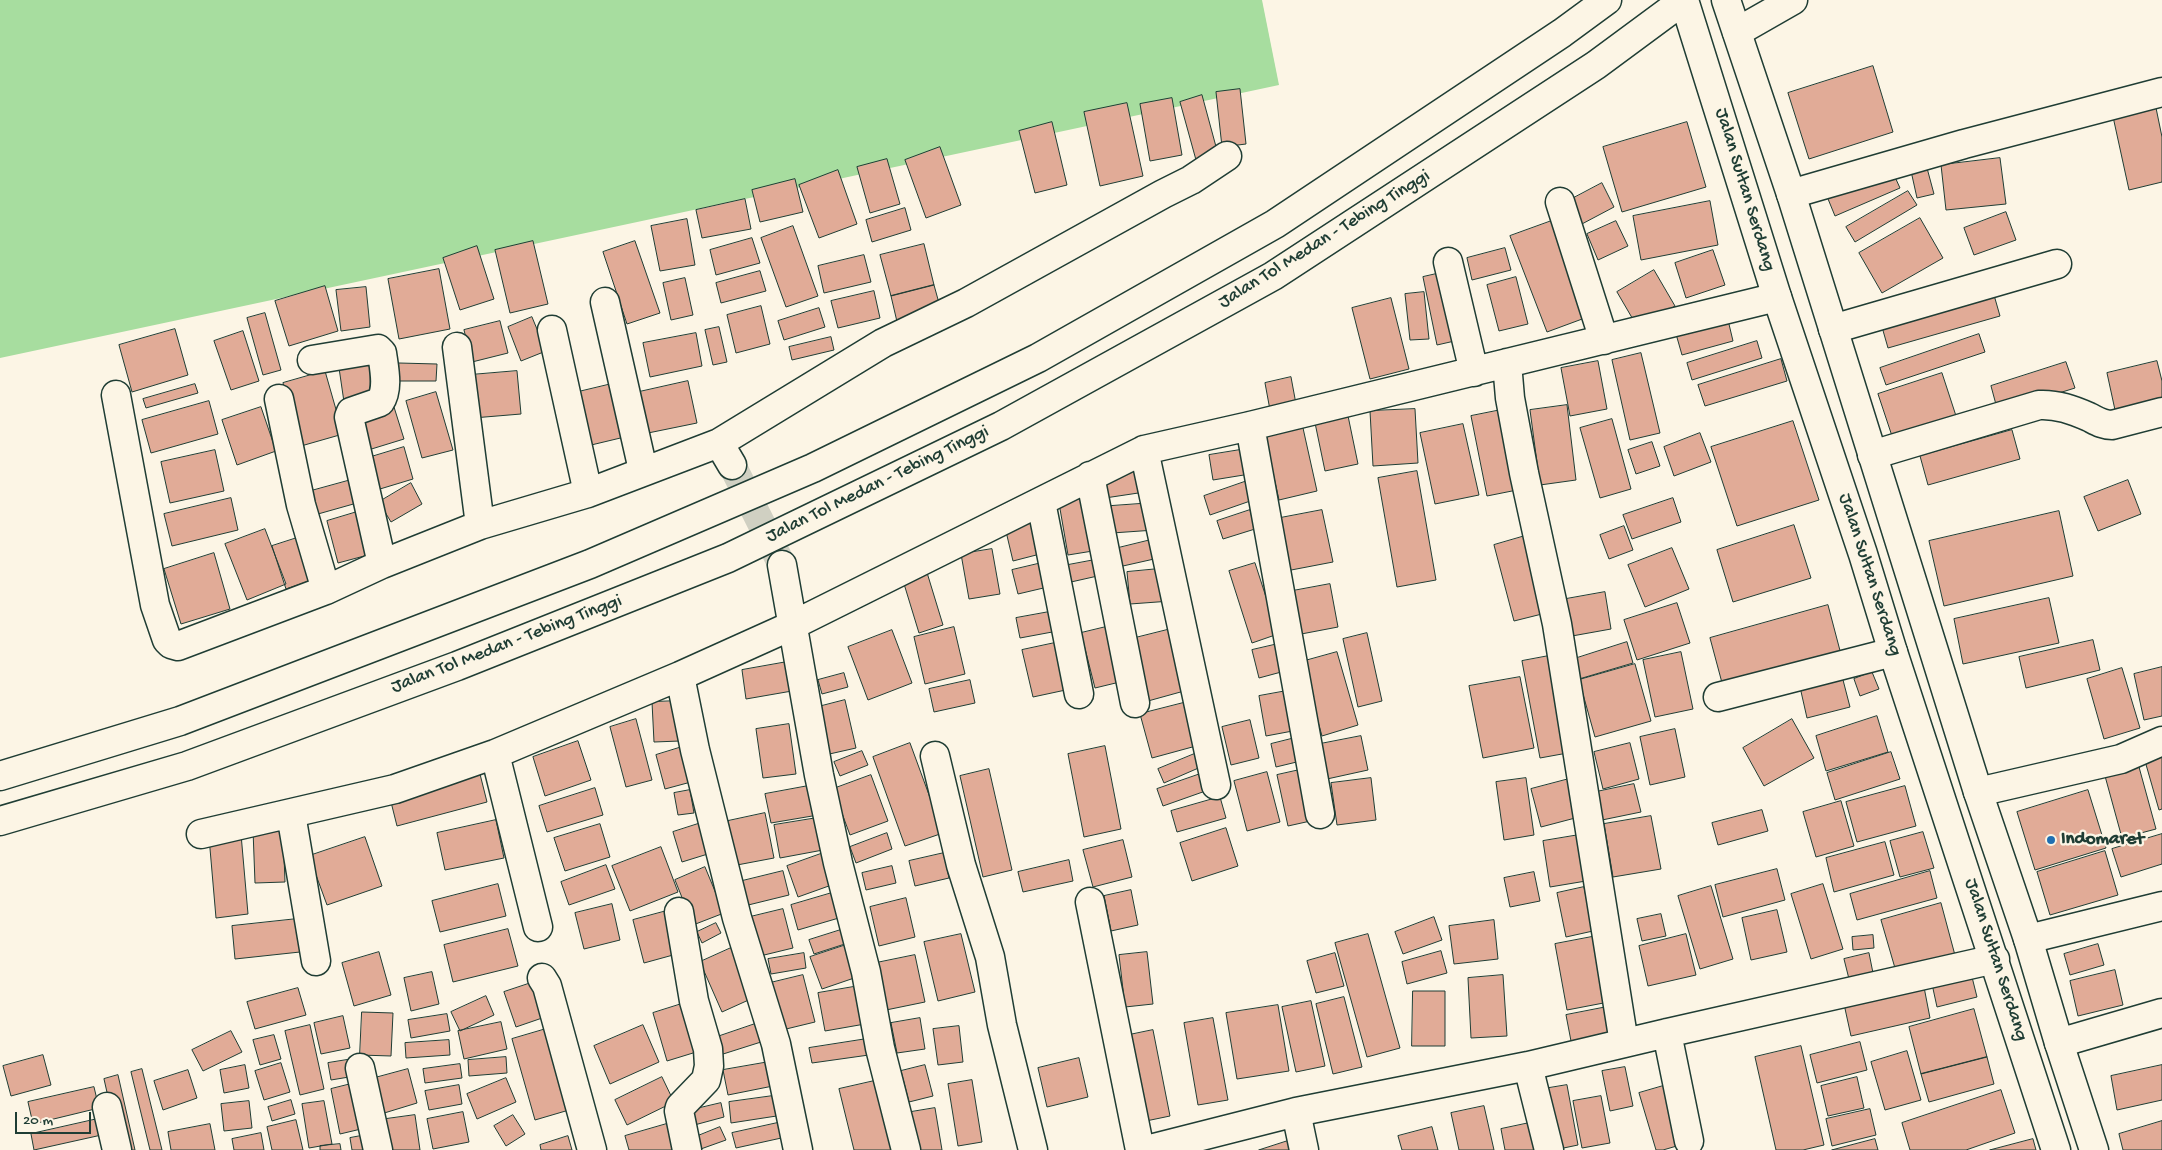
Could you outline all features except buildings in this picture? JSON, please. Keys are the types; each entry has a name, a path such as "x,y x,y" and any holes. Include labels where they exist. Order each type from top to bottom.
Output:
{"main road":[{"path":"0,776 180,721 590,564 813,468 1038,358 1275,224 1562,33 1607,0"},
{"name":"Jalan Tol Medan - Tebing Tinggi","path":"0,821 196,762 457,666 728,558 1001,426 1273,276 1596,65 1684,0"},
{"name":"Jalan Sultan Serdang","path":"1684,0 1778,297 2056,1150"},
{"name":"Jalan Sultan Serdang","path":"1726,0 1791,194 1978,792 2028,939 2094,1150"},
{"path":"1737,32 1793,0"},
{"path":"1791,194 1964,144 2162,92"},
{"path":"116,395 155,605 168,642 178,646 326,590 382,564 480,525 588,493 643,470 726,454 883,343 966,303 1163,194 1192,180 1227,156"},
{"path":"1560,202 1604,340"},
{"path":"1448,262 1474,372"},
{"path":"1833,329 2057,264"},
{"path":"201,834 395,789 495,754 680,676 791,626 1144,450 1474,372 1778,297"},
{"path":"605,302 643,470"},
{"path":"552,330 588,493"},
{"path":"457,347 480,525"},
{"path":"312,360 378,349 382,353 385,375 383,398 380,402 351,412 350,417 382,564"},
{"path":"1507,363 1510,398 1524,473 1558,624 1624,1043"},
{"path":"279,399 300,505 326,590"},
{"path":"1872,455 2039,405 2052,404 2069,409 2104,425 2112,425 2162,412"},
{"path":"1250,426 1320,814"},
{"path":"1144,450 1216,785"},
{"path":"1090,476 1135,703"},
{"path":"1041,502 1079,694"},
{"path":"782,565 789,596 791,626 821,784 838,863 866,972 880,1048 906,1150"},
{"path":"1718,697 1893,652"},
{"path":"680,676 695,750 737,918 776,1044 798,1150"},
{"path":"1978,792 2104,764 2121,759 2162,741"},
{"path":"495,754 538,927"},
{"path":"935,756 961,865 990,958 1002,1024 1033,1150"},
{"path":"291,814 316,961"},
{"path":"1090,902 1140,1150"},
{"path":"2028,939 2162,906"},
{"path":"679,912 694,1001 708,1049 710,1066 706,1080 680,1107 679,1111 687,1150"},
{"path":"1146,1150 1296,1112 1528,1066 1995,959"},
{"path":"542,978 547,986 592,1150"},
{"path":"2059,1043 2162,1013"},
{"path":"1666,1033 1689,1141"},
{"path":"1528,1066 1548,1150"},
{"path":"360,1068 378,1150"},
{"path":"107,1107 117,1150"},
{"path":"1296,1112 1304,1150"}],"green space":[{"path":"0,0 1262,0 1279,85 0,358"}],"tunnel":[{"path":"732,465 782,565"}],"place":[{"name":"Indomaret","path":"2051,840"}]}
